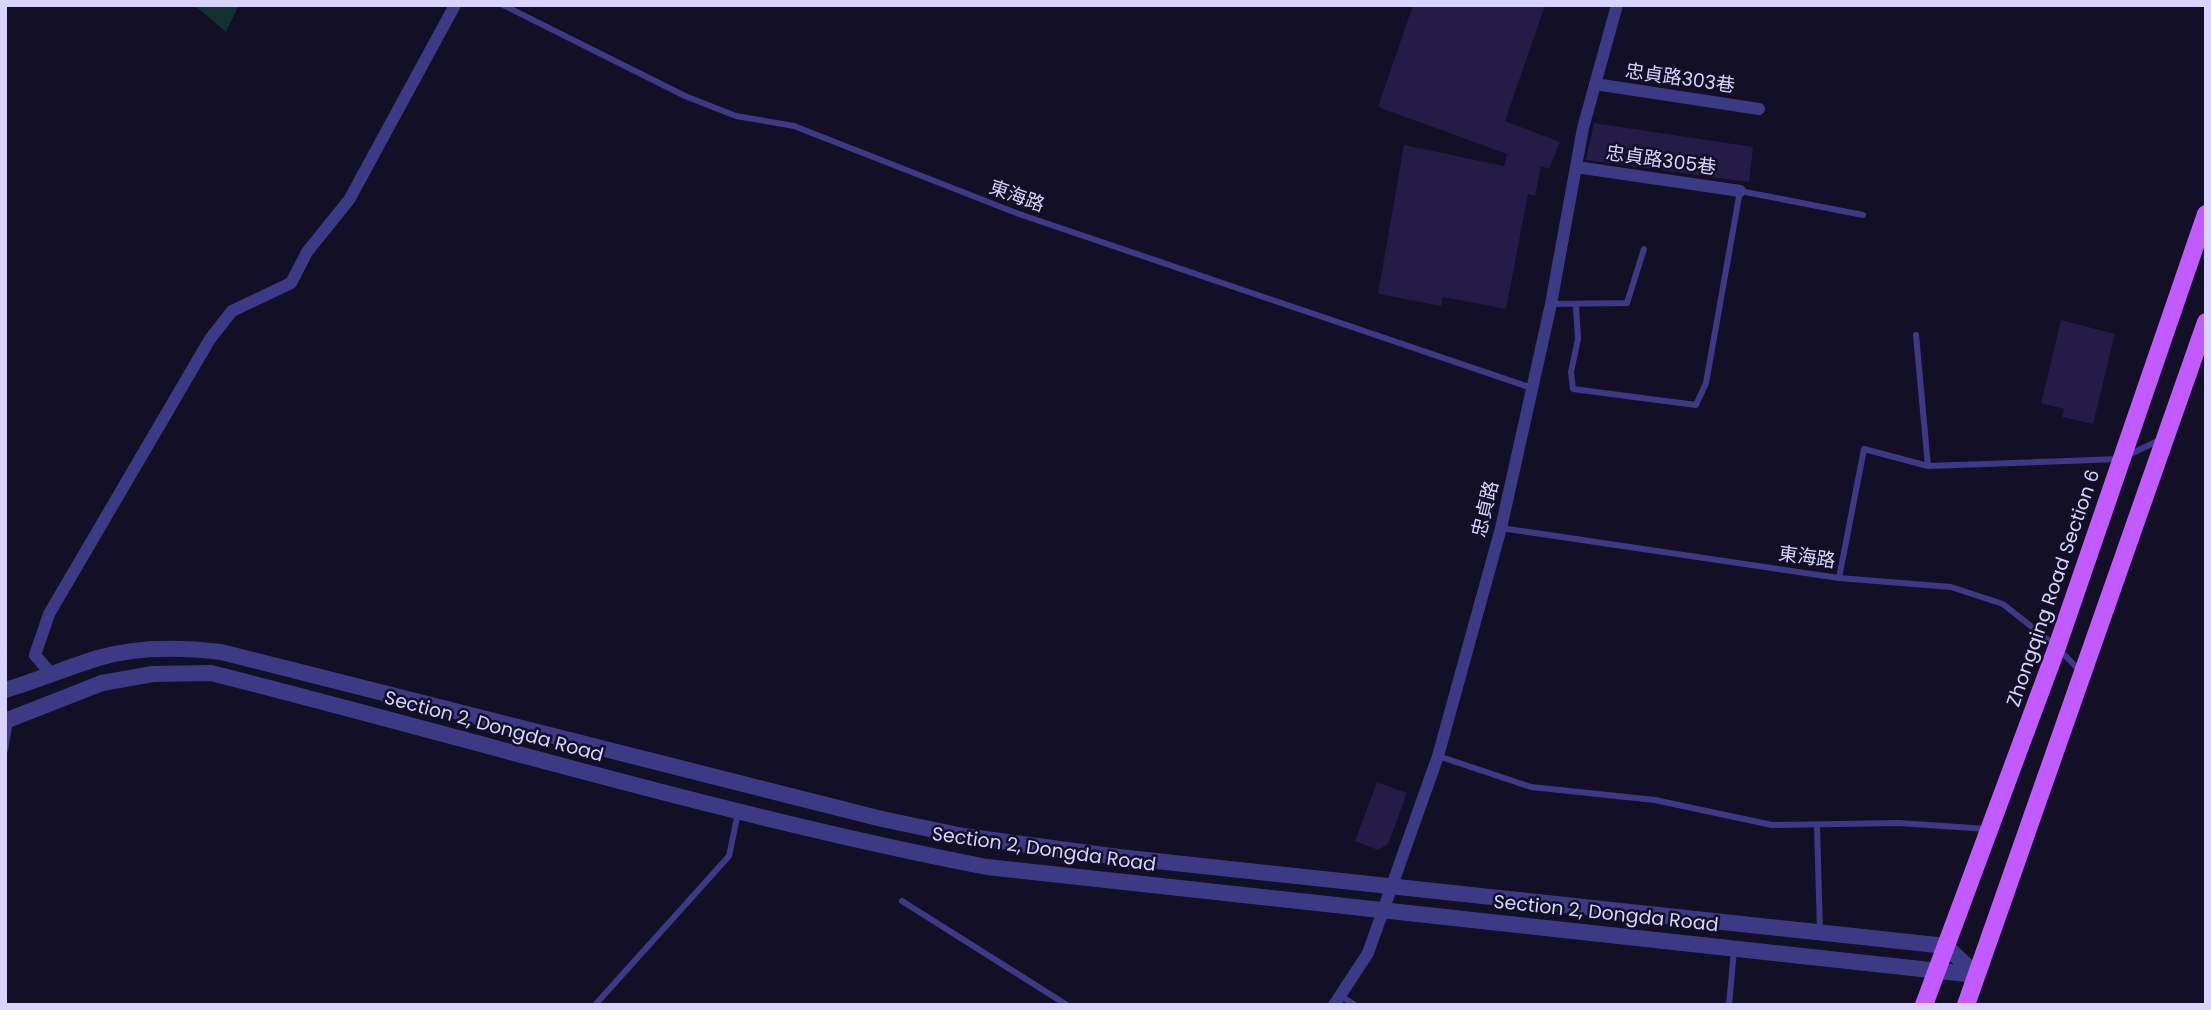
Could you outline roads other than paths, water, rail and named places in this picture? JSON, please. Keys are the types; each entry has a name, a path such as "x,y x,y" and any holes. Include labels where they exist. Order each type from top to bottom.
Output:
{"main road":[{"name":"Zhongqing Road Section 6","path":"1924,1005 2057,647 2206,214"},
{"path":"1966,1005 2206,322"}],"street":[{"path":"52,675 35,655 49,614 169,407 210,339 232,311 291,283 307,252 349,200 454,5"},
{"name":"忠貞路","path":"1337,1000 1368,953 1438,756 1501,528 1551,304 1576,167 1617,5"},
{"name":"忠貞路303巷","path":"1595,84 1759,109"},
{"name":"忠貞路305巷","path":"1576,167 1740,191"},
{"name":"Section 2, Dongda Road","path":"5,690 99,657 151,649 221,652 963,836 1133,859 1946,946"},
{"name":"Section 2, Dongda Road","path":"8,720 102,683 153,674 211,673 731,810 892,848 987,867 1734,948 1935,973 1976,975"},
{"path":"729,780 731,810"},
{"path":"1946,946 1976,975"}],"lane":[{"name":"東海路","path":"503,5 685,96 736,116 794,126 1019,214 1533,388"},
{"path":"1576,306 1578,338 1572,372 1573,389 1696,405 1706,383 1740,191 1863,215"},
{"path":"1551,304 1576,306 1627,303 1644,249"},
{"path":"1916,335 1928,466"},
{"path":"1839,578 1864,449 1928,466 2120,459 2165,438"},
{"name":"東海路","path":"1501,528 1839,578 1951,587 2003,604 2057,647 2083,674"},
{"path":"5,750 8,720"},
{"path":"1438,756 1531,787 1655,800 1772,825 1899,823 1991,829"},
{"path":"595,1005 729,856 731,810"},
{"path":"1817,826 1820,931"},
{"path":"902,901 1067,1005"},
{"path":"1729,1005 1734,948"},
{"path":"1337,1000 1355,1005"}]}
